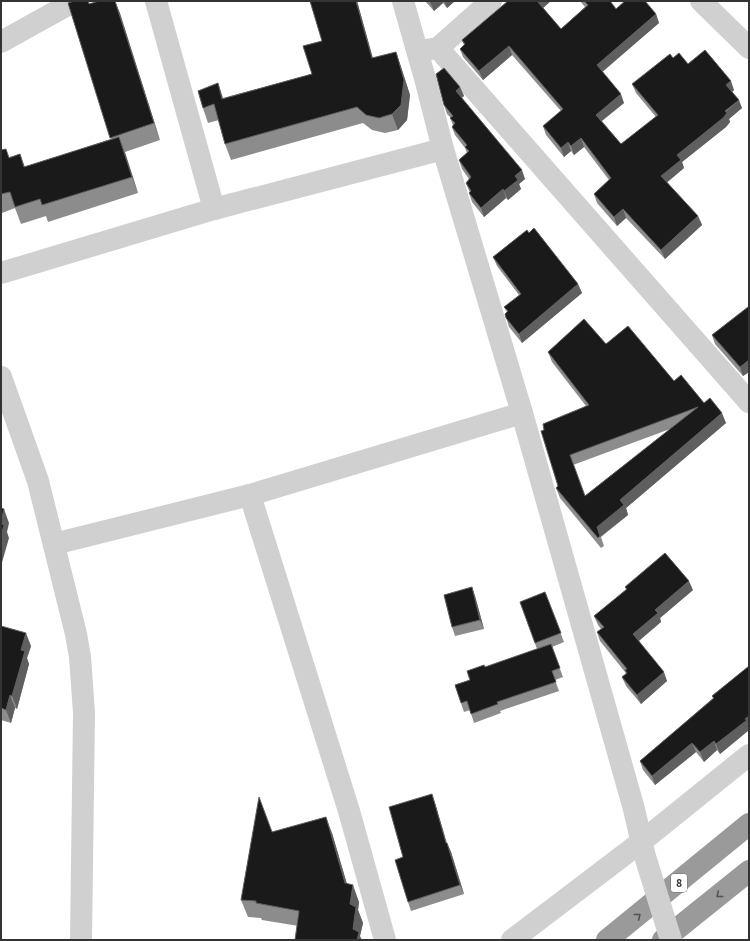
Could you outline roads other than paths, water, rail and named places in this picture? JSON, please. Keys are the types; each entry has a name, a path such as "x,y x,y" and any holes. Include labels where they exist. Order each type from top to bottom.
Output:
{"highway":[{"name":"8","path":"607,940 749,824"},
{"path":"663,940 749,870"}],"street":[{"path":"1,42 74,1"},
{"path":"156,1 214,209"},
{"path":"403,1 428,49 749,402"},
{"path":"428,49 491,1"},
{"path":"701,1 749,48"},
{"path":"428,49 443,149 522,413 630,794 642,847 671,940"},
{"path":"1,273 214,209 443,149"},
{"path":"1,377 38,481 76,634 80,657 84,713 81,940"},
{"path":"54,544 250,495 522,413"},
{"path":"250,495 349,811 385,940"},
{"path":"512,940 642,847 749,755"}]}
